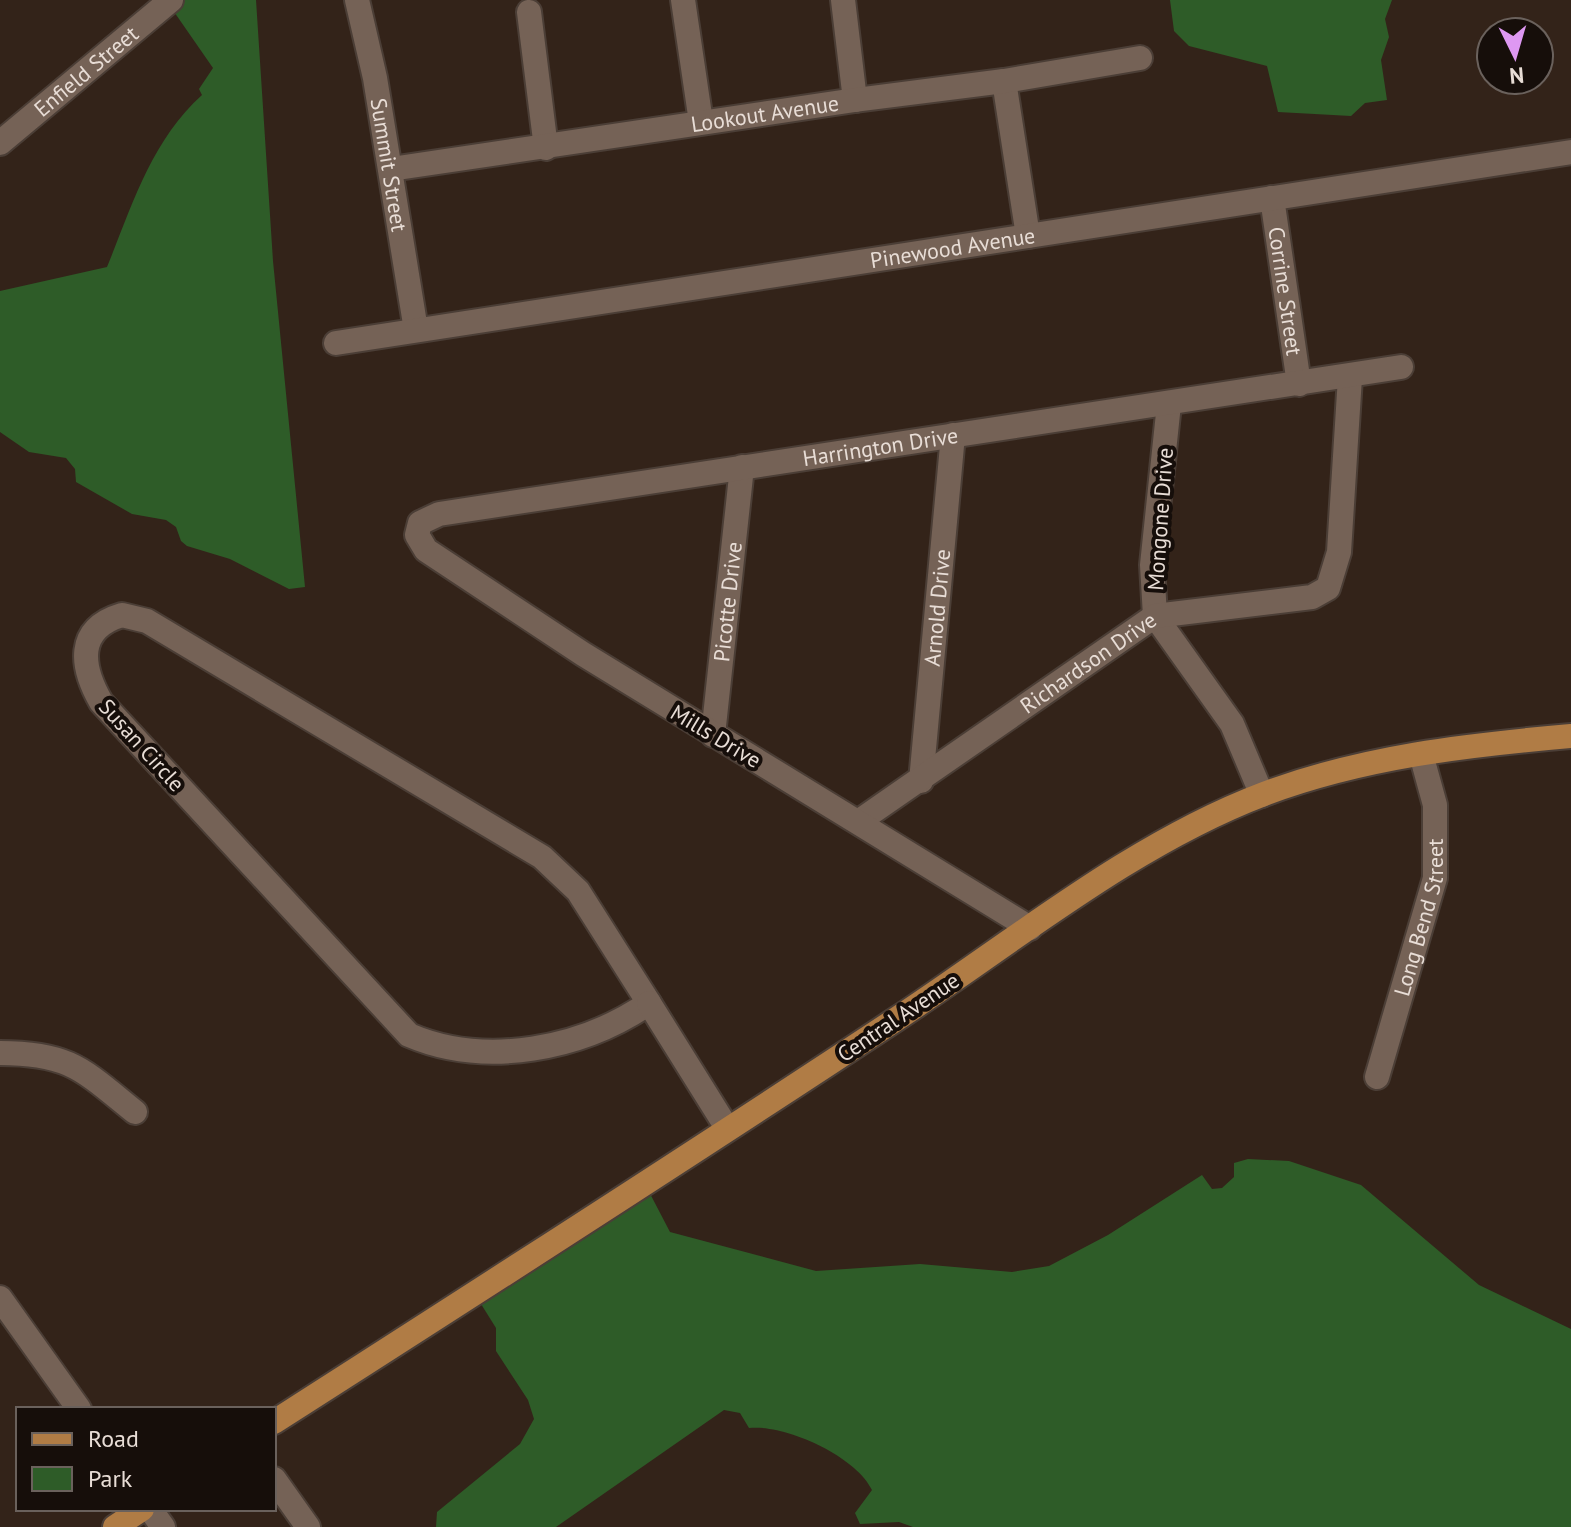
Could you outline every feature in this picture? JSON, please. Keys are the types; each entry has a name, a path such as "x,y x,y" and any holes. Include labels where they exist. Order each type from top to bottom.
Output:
{"main road":[{"name":"Central Avenue","path":"276,1421 1030,928 1190,828 1262,795 1353,766 1421,754 1571,736"},
{"path":"115,1527 139,1511"}],"street":[{"name":"Enfield Street","path":"0,143 171,0"},
{"name":"Summit Street","path":"357,0 391,169 416,330"},
{"path":"683,0 701,122"},
{"path":"843,0 855,100"},
{"path":"529,12 546,148"},
{"name":"Lookout Avenue","path":"391,169 546,148 701,122 1004,81 1140,58"},
{"path":"1004,81 1028,236"},
{"name":"Pinewood Avenue","path":"336,343 1571,152"},
{"name":"Corrine Street","path":"1272,198 1299,384"},
{"name":"Harrington Drive","path":"418,529 420,523 439,514 1401,367"},
{"name":"Richardson Drive","path":"858,822 1155,616 1297,599 1328,588 1339,552 1350,377"},
{"name":"Mongone Drive","path":"1169,404 1152,565 1155,616 1232,724 1262,795"},
{"name":"Arnold Drive","path":"921,781 953,435"},
{"name":"Picotte Drive","path":"713,735 742,467"},
{"name":"Mills Drive","path":"418,529 419,542 426,550 713,735 1030,928"},
{"name":"Susan Circle","path":"649,1003 565,1045 476,1050 434,1044 409,1035 101,702 86,669 85,656 91,636 104,622 122,615 147,621 542,857 578,891 649,1003 727,1128"},
{"name":"Long Bend Street","path":"1377,1077 1435,878 1435,805 1421,754"},
{"path":"0,1053 35,1053 75,1064 135,1112"},
{"path":"0,1298 78,1407"},
{"path":"276,1482 308,1527"}],"green space":[{"path":"175,0 256,0 273,261 305,587 289,589 230,559 187,546 181,541 176,527 166,520 132,514 76,482 75,469 66,458 29,452 0,432 0,291 107,267 156,154 184,113 202,95 199,89 213,68 170,6"},
{"path":"1170,0 1392,0 1385,19 1389,37 1381,60 1387,100 1365,103 1351,116 1278,112 1267,66 1189,46 1174,31"},
{"path":"1248,1159 1289,1161 1361,1185 1479,1285 1571,1329 1571,1527 913,1527 899,1522 860,1524 855,1513 872,1490 851,1465 836,1454 800,1437 764,1428 749,1428 740,1413 724,1410 556,1527 436,1527 437,1512 520,1444 534,1419 528,1400 496,1351 496,1328 476,1296 645,1184 670,1232 816,1271 920,1264 1012,1272 1049,1266 1108,1235 1202,1175 1212,1189 1222,1188 1234,1177 1234,1163"}]}
